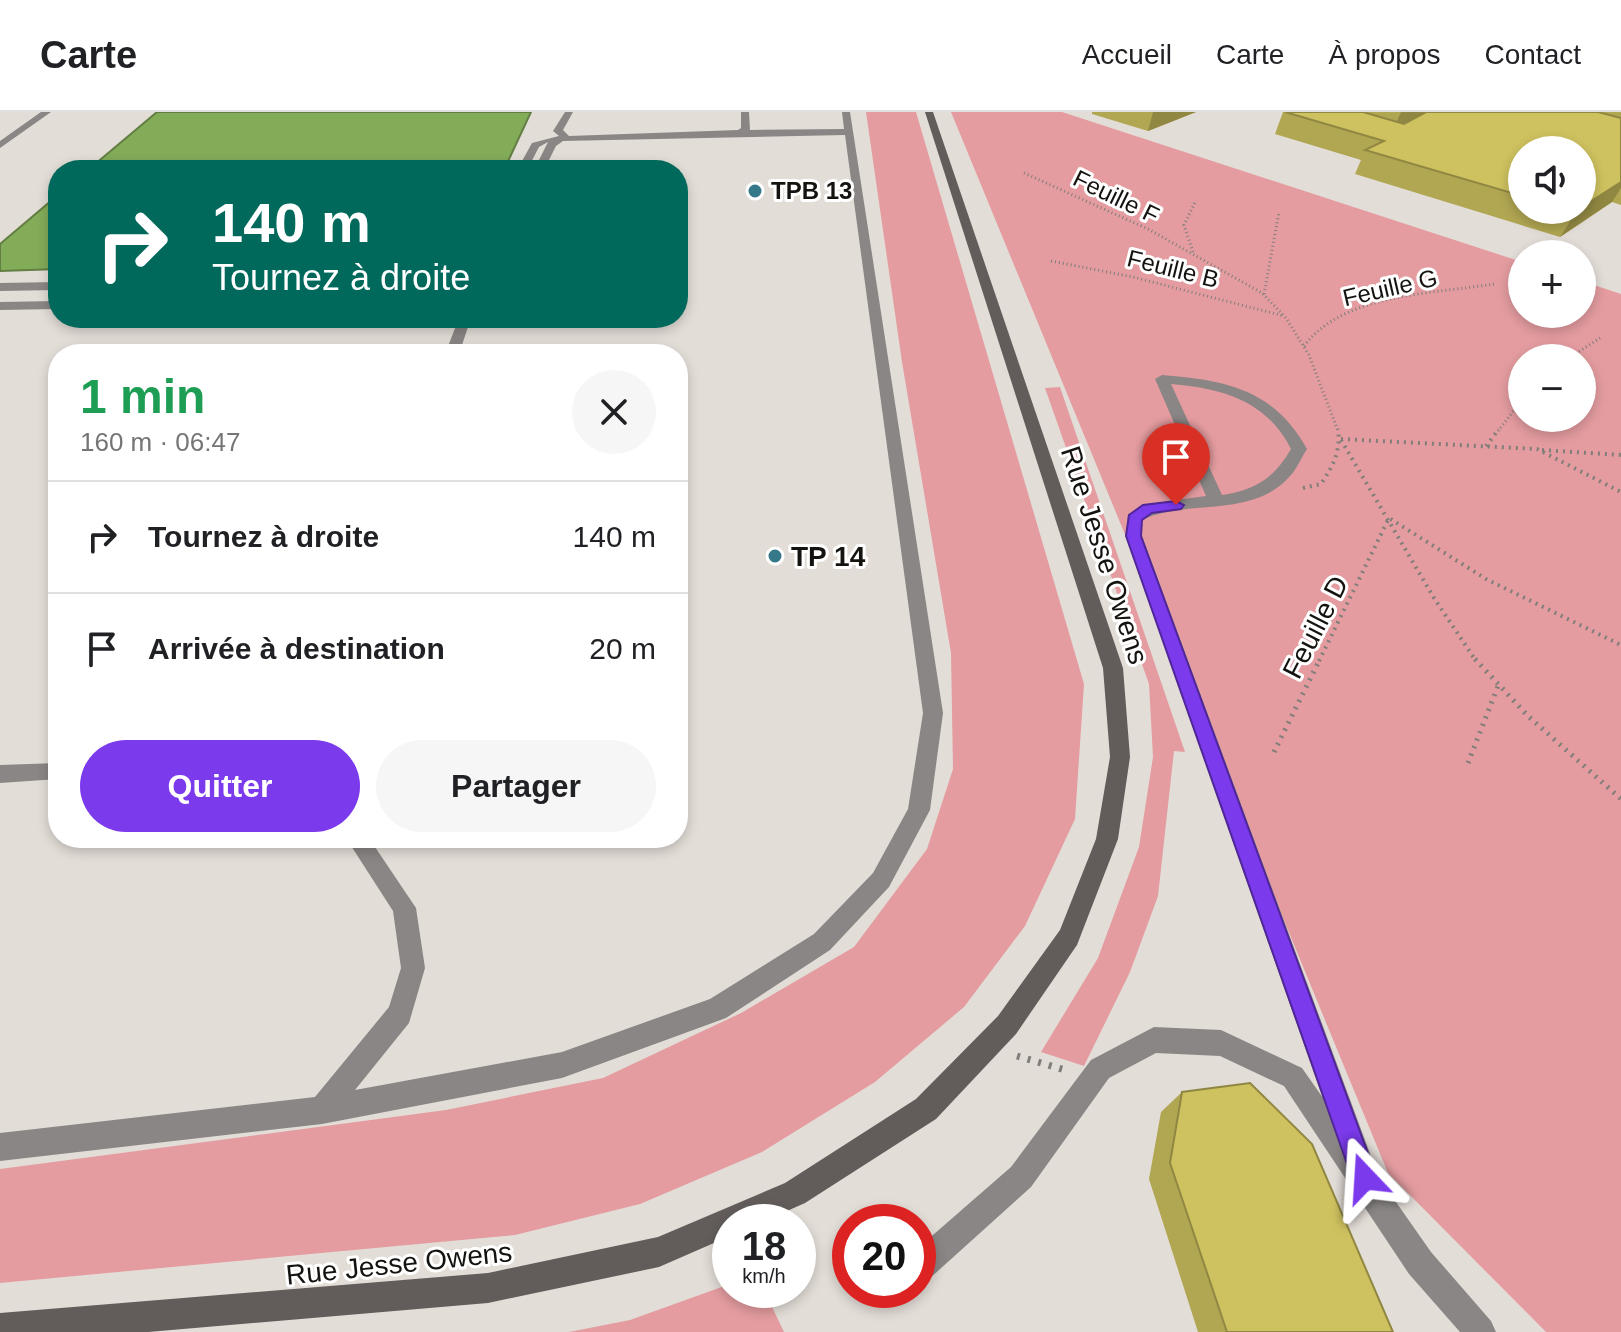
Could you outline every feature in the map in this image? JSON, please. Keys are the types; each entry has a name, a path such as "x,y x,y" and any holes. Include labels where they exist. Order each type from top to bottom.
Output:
{"main road":[{"name":"Rue Jesse Owens","path":"0,1329 488,1288 659,1252 795,1193 926,1109 1007,1025 1069,937 1107,839 1120,757 1113,668 929,112"}],"street":[{"path":"0,145 47,112"},
{"path":"565,136 558,131 569,112"},
{"path":"740,133 746,129 745,112"},
{"path":"0,1147 322,1110 562,1065 717,1009 822,942 881,880 919,810 933,713 847,122 740,133 565,136 535,145 527,160"},
{"path":"544,160 552,144 565,136"},
{"path":"0,287 48,286"},
{"path":"0,306 48,305"},
{"path":"1217,502 1162,379 1197,380 1240,392 1274,411 1292,431 1299,449 1282,480 1254,493 1217,502 1148,509 1134,518 1134,536 1365,1178"},
{"path":"0,774 48,772"},
{"path":"322,1110 400,1014 413,968 404,908 364,848"},
{"path":"936,1252 1021,1177 1100,1069 1154,1040 1221,1043 1293,1077 1365,1178 1420,1263 1480,1332"}],"path":[{"name":"Feuille F","path":"1024,173 1097,202 1194,253 1264,294 1285,316 1319,375 1341,439 1389,518 1414,568 1498,686 1621,799"},
{"path":"1194,253 1183,234 1184,217 1196,200"},
{"path":"1264,294 1279,212"},
{"name":"Feuille B","path":"1051,261 1133,277 1285,316"},
{"name":"Feuille G","path":"1304,346 1319,327 1340,317 1392,302 1494,284"},
{"path":"1591,344 1600,338"},
{"path":"1486,446 1508,418"},
{"path":"1254,493 1321,484 1341,452 1341,439 1621,455"},
{"path":"1537,449 1621,492"},
{"path":"1389,518 1486,579 1621,645"},
{"name":"Feuille D","path":"1274,752 1389,518"},
{"path":"1468,763 1498,686"},
{"path":"985,1047 1093,1078"}],"shaded area":[{"path":"157,112 531,112 509,160 100,160"},
{"path":"866,112 916,112 1084,684 1075,819 1025,926 964,1007 875,1082 762,1152 640,1204 515,1235 0,1283 0,1169 446,1110 603,1078 741,1013 854,947 927,849 953,769 951,653 902,362"},
{"path":"951,112 1062,112 1508,257 1508,328 1596,328 1596,286 1621,294 1621,1332 1546,1332 1388,1173"},
{"path":"48,203 48,269 0,271 0,244"},
{"path":"1060,387 1185,752 1174,751 1158,896 1130,972 1084,1066 1041,1052 1098,958 1139,847 1153,757 1149,684 1045,388"},
{"path":"712,1290 712,1308 773,1308 784,1332 569,1332 630,1320"}],"building":[{"path":"1285,112 1363,112 1404,124 1426,112 1598,112 1621,118 1621,182 1596,198 1596,136 1508,136 1508,192 1365,150 1384,141"},
{"path":"1250,1083 1312,1144 1393,1332 1227,1332 1170,1163 1182,1092"}],"place":[{"name":"TPB 13","path":"755,191"},
{"name":"TP 14","path":"775,556"}],"route":[{"path":"1176,505 1148,509 1134,518 1134,536 1365,1178"}]}
